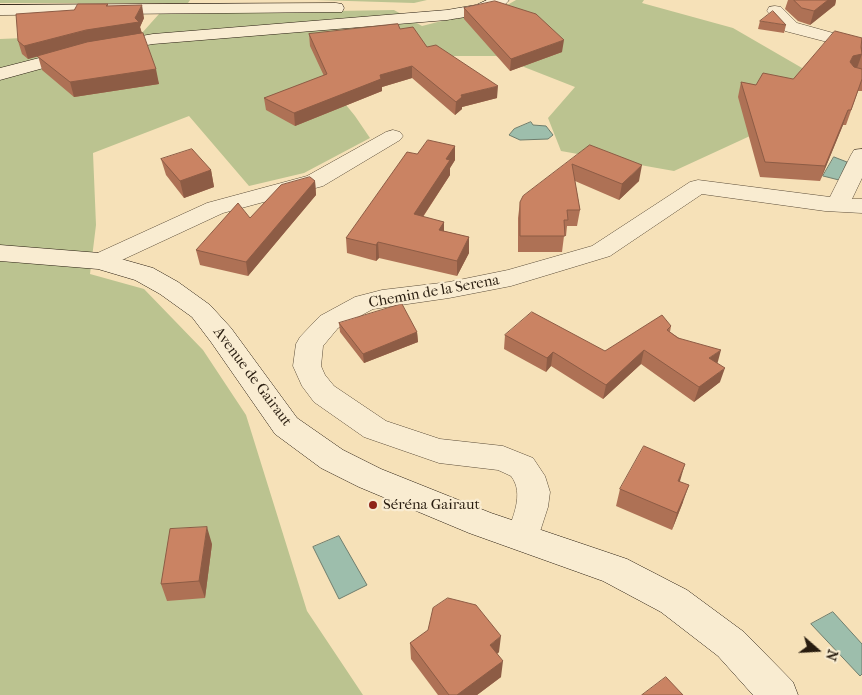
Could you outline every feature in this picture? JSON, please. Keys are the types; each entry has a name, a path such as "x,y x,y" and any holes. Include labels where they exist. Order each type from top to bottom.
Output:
{"street":[{"path":"0,74 53,59 132,42 447,15 480,9 501,0"},
{"path":"0,10 286,9 420,6 441,1"},
{"path":"775,11 790,27 862,46"},
{"path":"100,261 216,208 315,181 393,136"},
{"path":"850,206 862,155"},
{"name":"Chemin de la Serena","path":"523,537 532,507 534,492 529,476 522,467 504,458 439,451 412,443 376,429 324,394 306,366 310,344 329,322 348,311 382,298 449,290 511,278 601,251 698,187 850,206"},
{"name":"Avenue de Gairaut","path":"0,253 100,261 144,274 169,288 201,311 221,335 286,426 332,459 370,478 481,523 614,570 674,601 731,644 779,695"}],"green space":[{"path":"0,0 190,0 188,3 0,3"},
{"path":"316,0 427,0 414,3"},
{"path":"516,0 644,0 642,3 733,28 809,72 750,136 674,171 561,151 548,118 575,87 496,56 382,56 325,79 370,138 304,173 249,186 189,116 93,153 96,225 90,274 144,289 203,350 246,415 307,611 363,695 0,695 0,39 142,33 159,14 394,10 422,26 509,4"}],"shaded area":[{"path":"531,122 533,125 546,126 553,135 548,139 520,140 509,135 514,129"},
{"path":"834,157 847,162 839,180 823,176"},
{"path":"339,536 367,585 339,599 313,547"},
{"path":"833,612 862,644 862,674 860,676 811,624"}],"building":[{"path":"794,0 828,0 814,11 802,8"},
{"path":"495,1 536,14 564,40 511,59 464,8"},
{"path":"78,4 108,4 106,6 142,5 135,18 139,22 86,30 24,46 18,41 16,14 74,10"},
{"path":"773,11 786,25 760,21"},
{"path":"398,24 400,29 413,27 427,47 436,45 498,86 461,95 462,97 456,102 412,66 380,75 381,79 294,113 264,98 327,74 309,34"},
{"path":"835,31 862,38 862,54 853,56 850,62 854,67 862,69 862,79 851,110 848,110 825,166 765,162 741,82 756,85 763,73 793,79"},
{"path":"143,33 156,69 70,82 37,56 87,42"},
{"path":"428,140 455,146 446,159 450,160 414,214 444,222 439,230 469,237 457,261 378,242 376,245 346,238 407,152 417,154"},
{"path":"590,145 642,165 622,184 572,164 580,210 567,210 568,220 564,220 565,236 520,236 520,202 523,196"},
{"path":"192,149 211,170 180,181 161,159"},
{"path":"310,177 315,181 246,262 196,250 238,203 250,218 281,185"},
{"path":"402,304 417,332 363,354 339,323"},
{"path":"532,312 605,351 662,315 671,326 667,330 678,338 721,350 709,358 725,368 699,387 644,350 606,385 553,352 547,358 505,335"},
{"path":"644,446 685,464 678,481 689,485 677,513 620,489"},
{"path":"207,527 199,581 161,584 170,529"},
{"path":"448,598 476,605 501,636 490,645 503,661 457,695 449,695 410,643 428,630 433,608"},
{"path":"666,677 683,695 642,695"}],"place":[{"name":"Séréna Gairaut","path":"373,505"}]}
